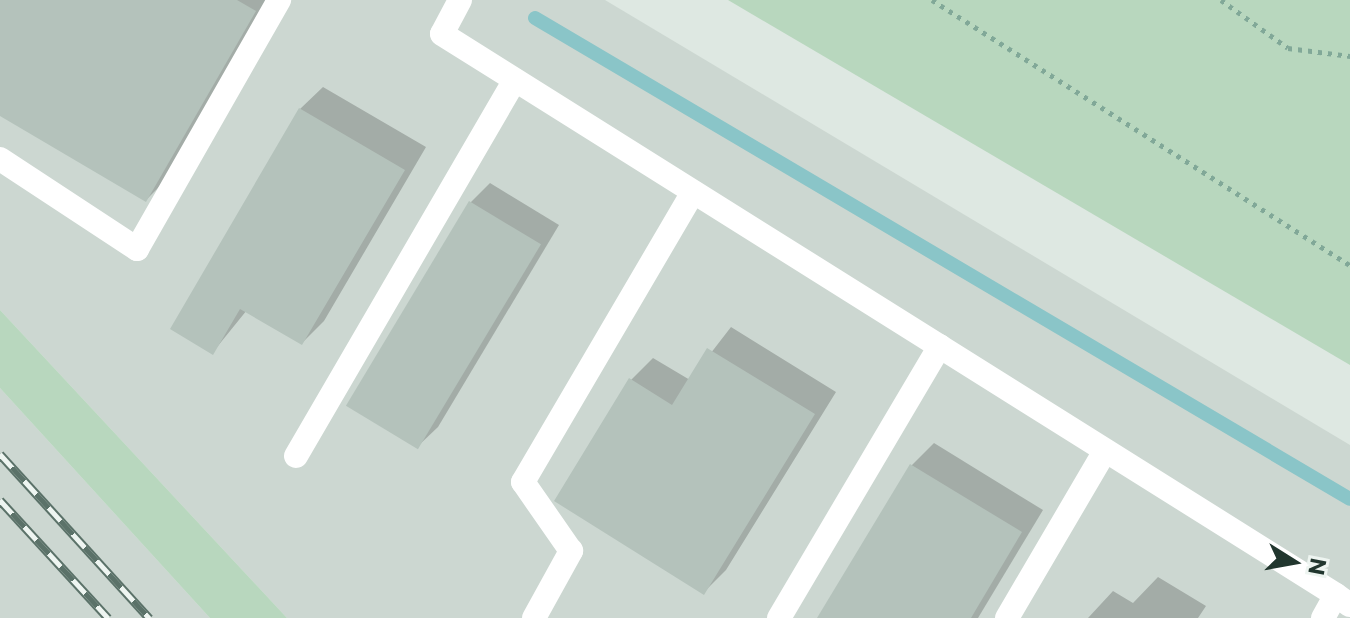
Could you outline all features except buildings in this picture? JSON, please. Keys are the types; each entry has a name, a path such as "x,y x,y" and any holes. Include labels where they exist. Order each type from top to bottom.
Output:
{"lane":[{"path":"0,159 137,249 279,0"},
{"path":"460,0 442,34 1343,600 1323,618"},
{"path":"296,456 515,80"},
{"path":"534,618 571,551 523,482 693,192"},
{"path":"779,618 940,346"},
{"path":"1007,618 1105,451"}],"path":[{"path":"932,0 1244,203 1350,265"},
{"path":"1221,0 1288,48 1350,56"}],"shaded area":[{"path":"0,0 605,0 1350,445 1350,618 287,618 0,310"},
{"path":"0,388 210,618 0,618"}],"green space":[{"path":"728,0 1350,0 1350,365"},
{"path":"0,310 287,618 210,618 0,388"}],"waterway":[{"path":"535,18 1350,499"}],"railway":[{"path":"0,454 149,618"},
{"path":"0,500 108,618"}]}
